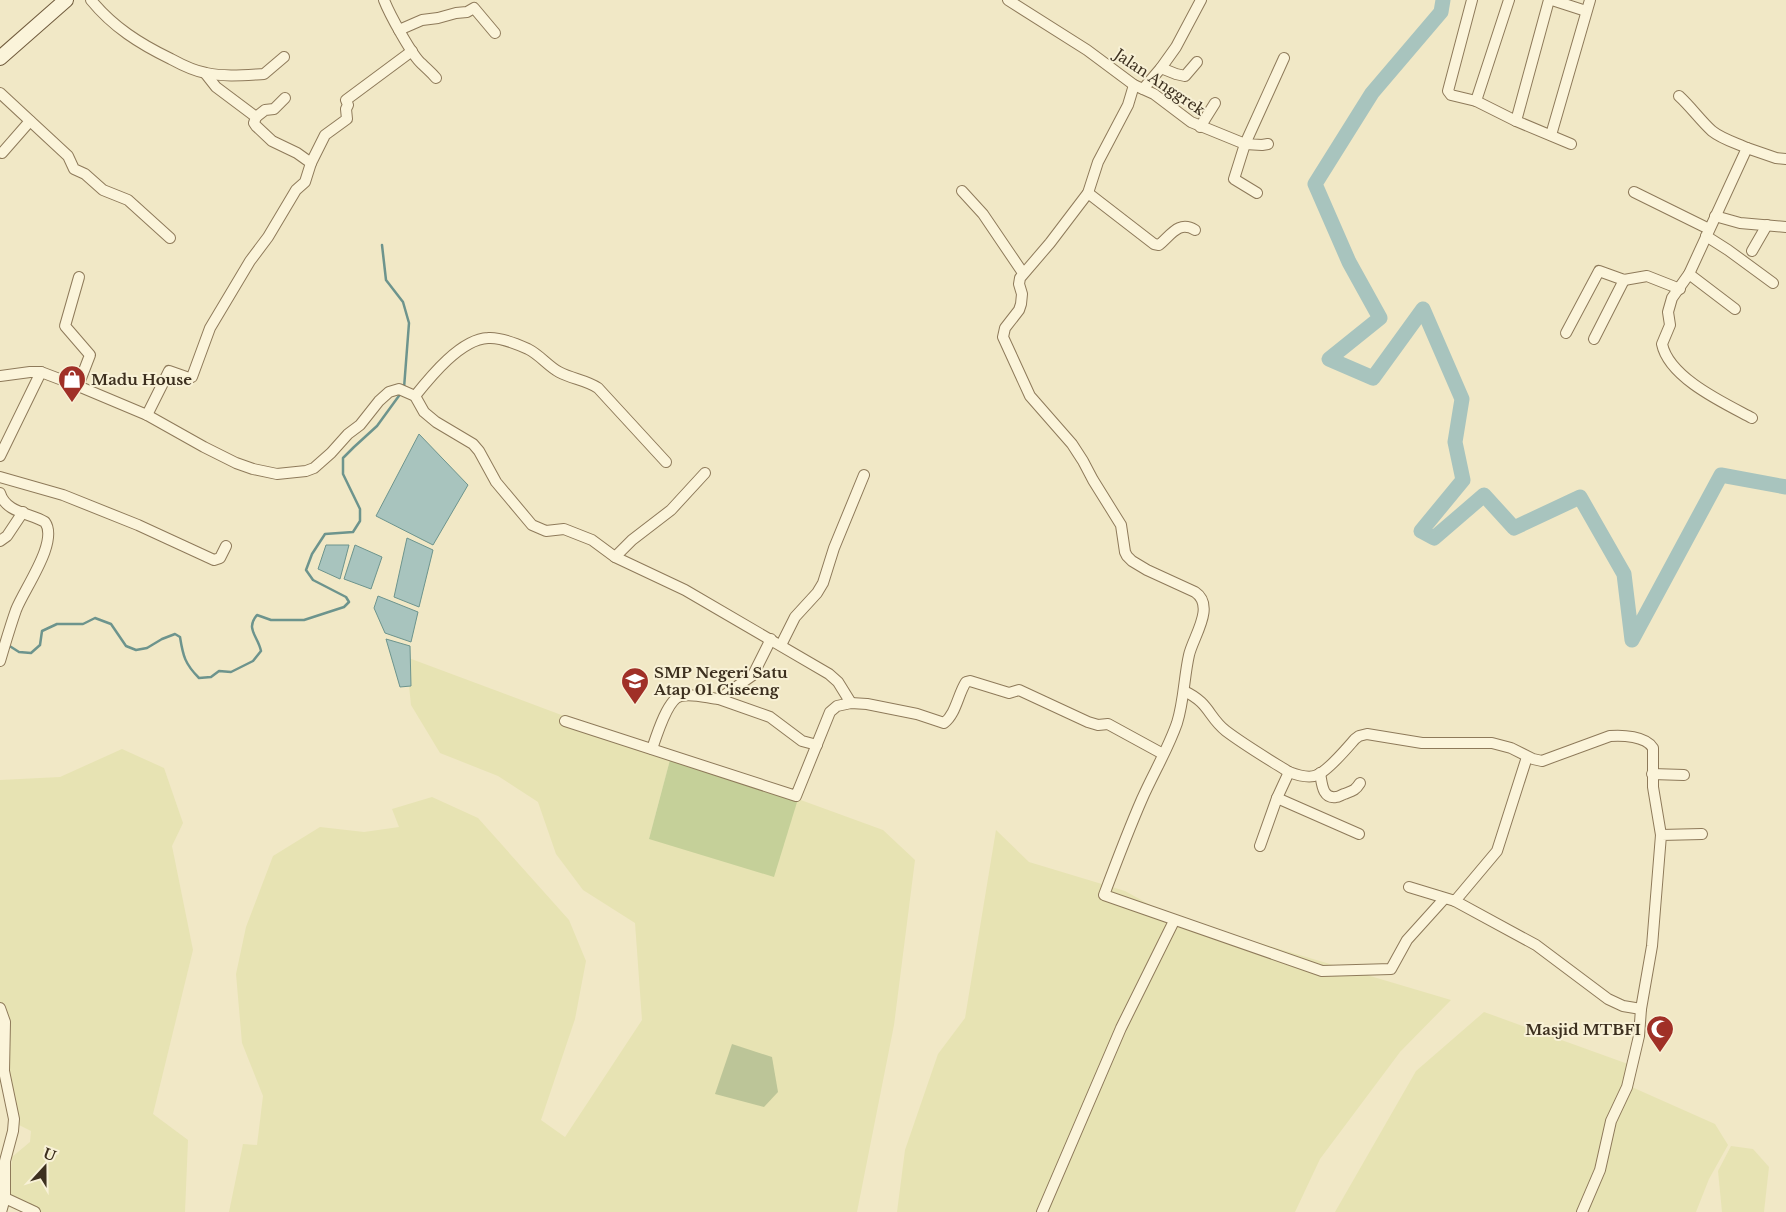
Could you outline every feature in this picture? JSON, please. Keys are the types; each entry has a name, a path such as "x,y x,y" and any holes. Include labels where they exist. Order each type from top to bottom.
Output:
{"street":[{"path":"0,58 66,0"},
{"path":"91,0 115,25 142,45 189,68 205,73 223,76 264,74 284,57"},
{"path":"384,0 412,51 436,78"},
{"name":"Jalan Anggrek","path":"1008,0 1086,50 1138,87 1154,94 1188,121 1245,144"},
{"path":"1201,0 1176,47 1161,68 1138,87 1098,162 1088,193 1050,243 1023,273 1019,284 1022,294 1021,304 1019,310 1005,328 1003,337 1030,396 1072,444 1092,480 1121,525 1127,556 1138,566 1195,592 1202,598 1204,612 1189,656 1178,721 1141,801 1104,896 1322,971 1391,969 1406,940 1450,900 1497,851 1527,757"},
{"path":"1472,0 1448,91 1451,95 1476,101 1516,121 1571,144"},
{"path":"1476,101 1509,0"},
{"path":"1516,121 1549,0"},
{"path":"1552,0 1586,11"},
{"path":"1551,135 1590,0"},
{"path":"400,30 422,20 467,12 474,8 495,33"},
{"path":"148,415 169,371 189,378 192,377 213,324 250,261 268,237 296,190 305,182 326,135 347,119 346,109 348,105 346,100 412,51"},
{"path":"1257,194 1234,180 1245,144 1284,58"},
{"path":"1161,68 1185,76 1197,62"},
{"path":"205,73 216,87 256,117"},
{"path":"0,93 68,156 74,169 85,174 103,190 128,200 170,238"},
{"path":"1679,96 1712,131 1748,148 1776,158 1786,159"},
{"path":"285,98 274,109 265,110 256,117 254,124 272,141 298,153 312,163"},
{"path":"1200,127 1215,103"},
{"path":"2,152 30,121"},
{"path":"1245,144 1268,144"},
{"path":"1748,148 1690,274 1670,304 1668,312 1670,325 1662,347 1674,366 1701,391 1752,418"},
{"path":"962,191 983,214 1023,273"},
{"path":"1634,192 1708,233 1773,283"},
{"path":"1088,193 1154,244 1159,245 1179,227 1185,226 1195,230"},
{"path":"1716,216 1758,226 1786,227"},
{"path":"1752,251 1767,225"},
{"path":"1566,333 1599,271 1624,280 1647,276 1680,289"},
{"path":"1690,274 1735,309"},
{"path":"78,386 90,355 65,326 79,277"},
{"path":"1594,339 1624,280"},
{"path":"414,395 437,371 468,344 484,338 499,339 530,350 559,372 598,388 666,462"},
{"path":"0,456 41,372"},
{"path":"0,376 41,372 148,415 204,447 236,462 267,473 287,473 314,468 360,424 379,401 389,392 399,389 414,395 421,408 429,416 443,427 468,440 480,451 496,482 532,525 546,531 557,528 569,530 599,544 615,557 685,590 771,639 834,678 851,703"},
{"path":"615,557 632,540 671,510 705,473"},
{"path":"781,645 795,617 817,593 822,583 834,548 864,475"},
{"path":"0,477 63,495 214,560 220,558 226,546"},
{"path":"0,493 1,497 14,510 45,522 48,526 48,538 36,571 16,609 0,661"},
{"path":"0,541 7,536 23,512"},
{"path":"720,699 753,675 771,639"},
{"path":"565,721 796,796 830,712 837,706 851,703 885,707 917,714 944,723 949,718 966,682 970,681 1009,693 1020,690 1088,722 1108,724 1163,754"},
{"path":"1184,691 1196,696 1224,730 1289,772 1301,776 1317,776 1346,750 1355,739 1367,734 1422,743 1492,743 1511,748 1527,757 1542,761 1610,736 1645,740 1650,744 1652,748 1653,787 1661,835 1652,946 1641,1010 1639,1036 1627,1087 1611,1120 1600,1170 1582,1212"},
{"path":"652,749 665,716 675,698 681,696 720,699 770,717 802,741 817,744"},
{"path":"1260,846 1277,798 1289,772"},
{"path":"1320,773 1322,789 1326,794 1336,798 1354,791 1360,783"},
{"path":"1652,774 1684,775"},
{"path":"1277,798 1359,834"},
{"path":"1661,835 1702,834"},
{"path":"1409,887 1450,900 1536,945 1608,999 1623,1006 1641,1010"},
{"path":"1042,1212 1121,1028 1174,921"},
{"path":"0,1008 4,1022 2,1052 4,1071 14,1119 13,1131 5,1161 1,1212"},
{"path":"2,1197 35,1212"}],"shaded area":[{"path":"406,657 671,756 649,839 798,799 883,830 915,860 894,1025 857,1212 229,1212 243,1144 257,1145 263,1096 242,1043 236,974 246,927 273,856 320,827 364,832 399,827 392,809 432,797 478,818 569,920 586,961 575,1019 541,1120 565,1137 642,1020 635,923 583,890 556,854 538,802 498,776 440,753 411,705"},
{"path":"122,749 164,768 183,823 172,846 193,950 153,1114 188,1140 185,1212 38,1212 9,1197 12,1157 30,1142 31,1131 17,1124 0,1082 0,780 60,777"},
{"path":"996,830 1029,862 1125,891 1172,917 1451,1000 1400,1052 1320,1159 1295,1212 897,1212 905,1150 938,1054 965,1018"},
{"path":"1484,1012 1628,1064 1625,1084 1715,1124 1728,1145 1709,1179 1696,1212 1335,1212 1416,1071"},
{"path":"1731,1146 1753,1149 1769,1167 1764,1212 1722,1212 1718,1171"}],"green space":[{"path":"671,756 798,799 774,877 649,839"},
{"path":"732,1044 772,1057 778,1092 764,1107 715,1094"}],"water":[{"path":"419,434 468,485 433,545 376,516"},
{"path":"407,538 433,550 419,607 394,597"},
{"path":"326,545 349,545 340,579 318,569"},
{"path":"355,545 382,557 371,589 344,579"},
{"path":"378,596 418,612 411,642 385,633 374,608"},
{"path":"386,639 410,646 411,686 400,687"}],"waterway":[{"path":"1443,0 1441,12 1372,93 1315,184 1349,262 1380,318 1329,359 1373,378 1423,309 1462,399 1455,442 1463,480 1421,531 1434,538 1484,495 1514,528 1580,497 1624,574 1632,640 1721,475 1786,487"},
{"path":"382,245 386,280 403,302 409,323 404,388"},
{"path":"8,645 19,652 31,653 40,645 42,631 57,624 83,624 95,618 111,624 126,646 136,650 147,648 175,634 180,637 185,659 194,673 199,678 211,677 219,671 231,672 253,661 261,651 252,629 252,624 257,615 271,620 304,620 344,607 349,602 346,597 313,580 306,570 312,554 325,534 353,532 360,521 360,509 343,474 343,458 377,426 401,393"}],"place":[{"name":"Madu House","path":"72,403"},
{"name":"SMP Negeri Satu Atap 01 Ciseeng","path":"635,705"},
{"name":"Masjid MTBFI","path":"1660,1053"}]}
